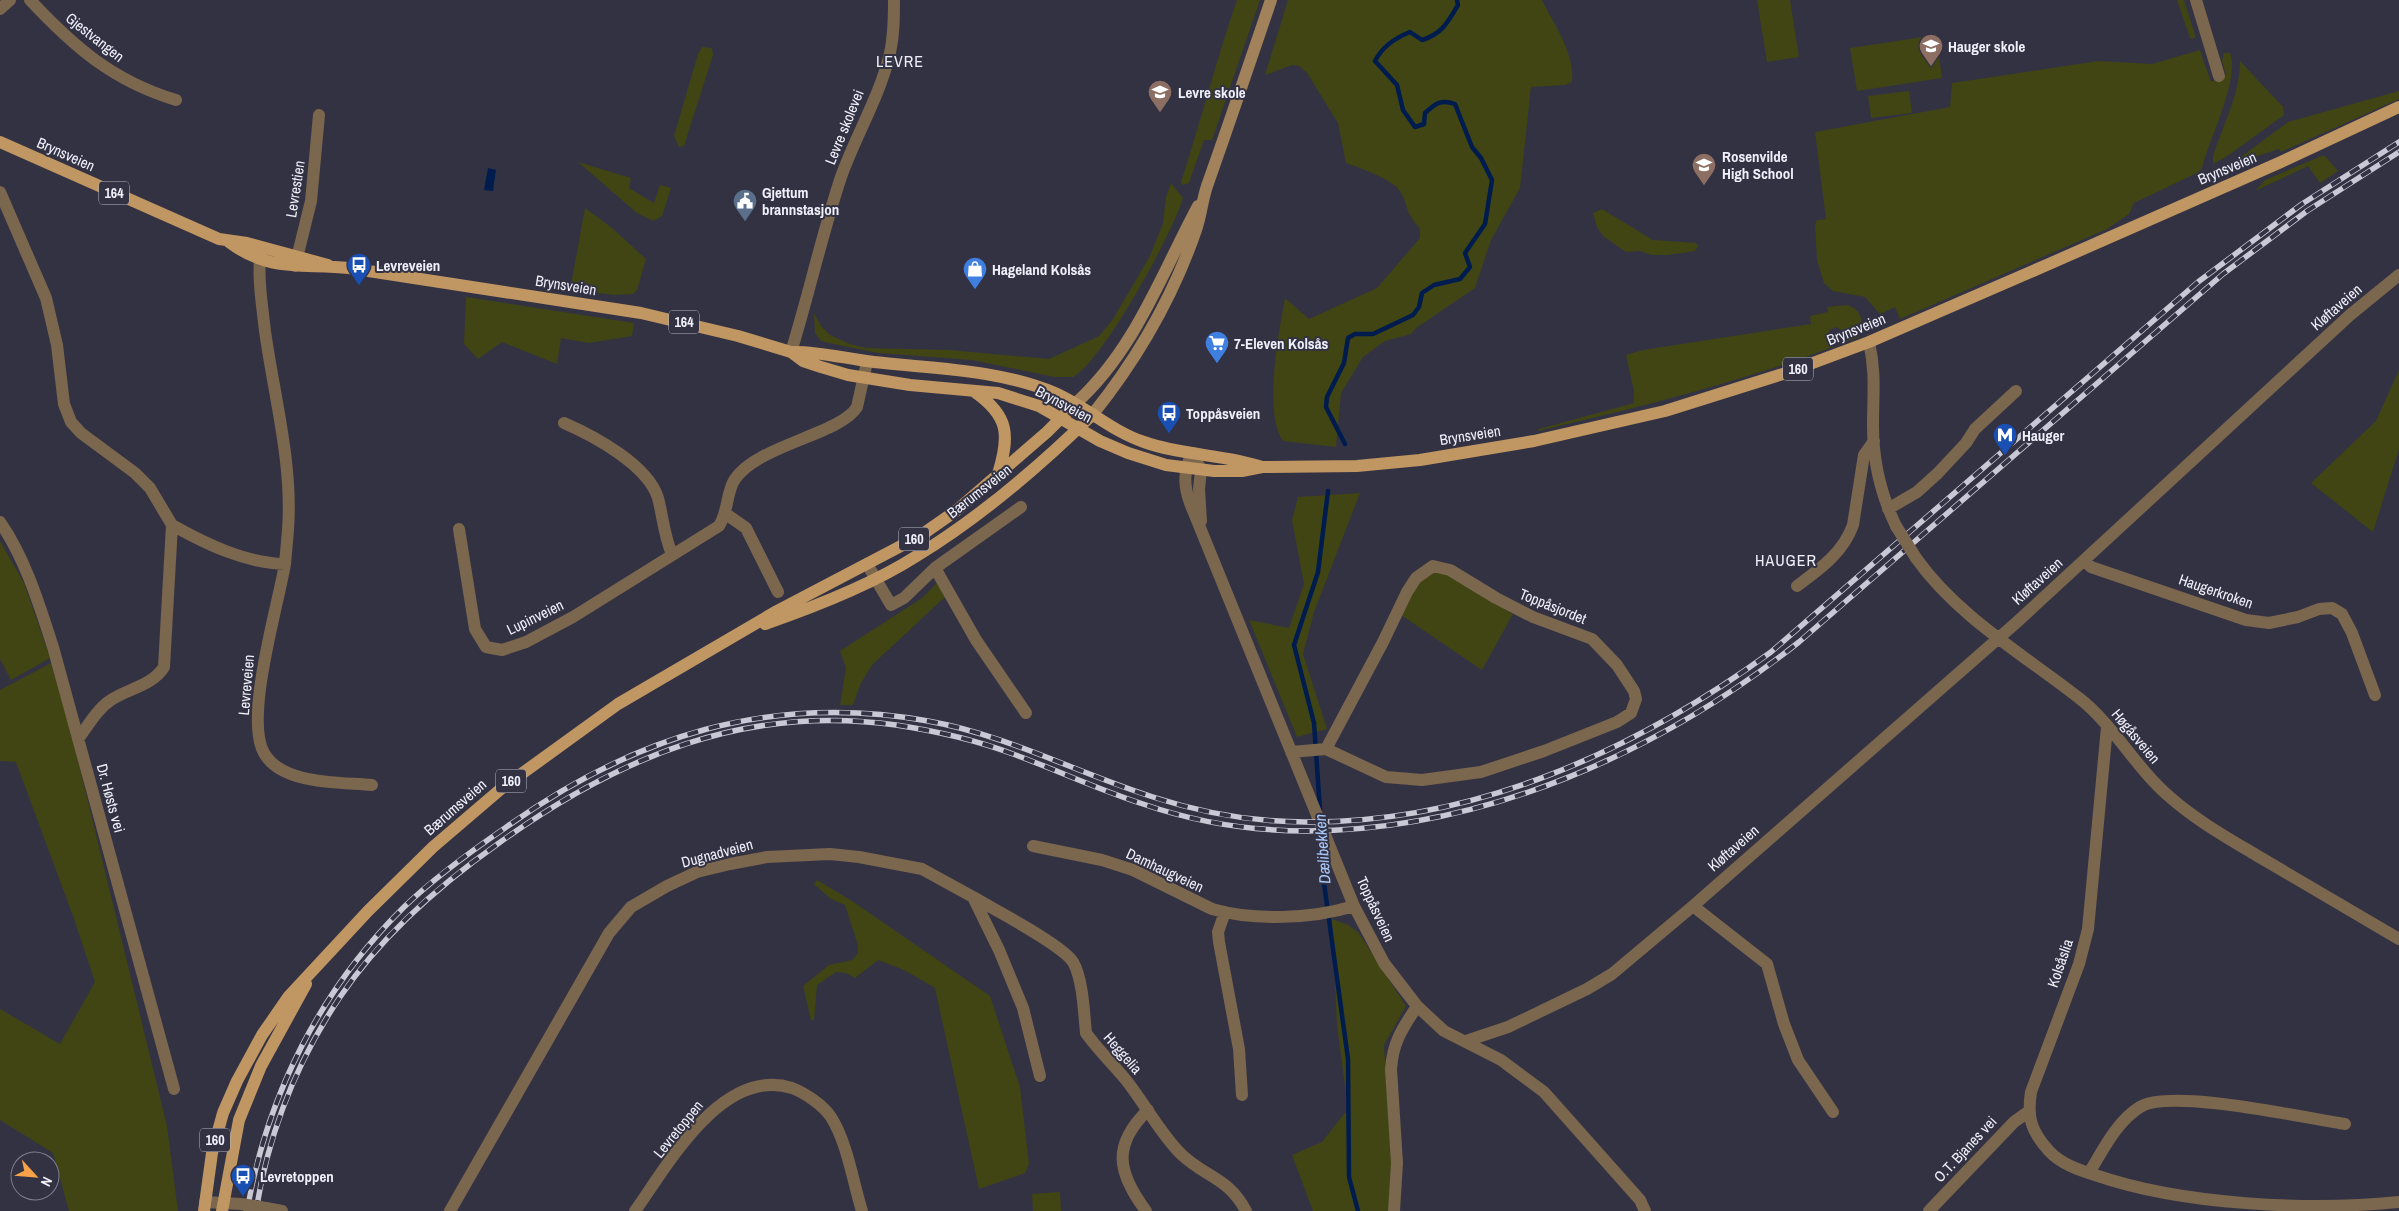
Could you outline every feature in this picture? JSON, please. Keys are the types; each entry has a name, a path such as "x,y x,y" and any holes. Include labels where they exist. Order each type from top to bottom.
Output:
{"main road":[{"name":"Bærumsveien","path":"746,630 822,602 913,558 973,517 1016,484 1093,414 1139,350 1162,311 1180,272 1197,228 1205,192 1271,0"},
{"name":"Brynsveien","path":"791,352 803,361 821,368 864,378 910,385 998,393 1019,399 1138,457 1185,468 1242,471 1262,467 1349,466 1420,460 1534,440 1665,411 1732,391 1869,342 2301,153 2399,107"},
{"name":"Brynsveien","path":"0,142 229,242 247,244 260,254 641,313 703,326 791,352 808,352 867,362 951,369 1003,376 1056,394 1075,404"},
{"name":"Bærumsveien","path":"205,1206 217,1135 237,1081 276,1014 289,996 408,871 502,788 618,704 777,610 928,531 957,510 1061,418 1104,375 1145,314 1205,192"},
{"path":"973,390 988,401 1002,420 1006,431 1005,445 998,474"},
{"name":"160","path":"1075,404 1093,414"},
{"name":"Brynsveien","path":"1093,414 1107,426 1143,442 1173,451 1244,461 1262,467"},
{"name":"Bærumsveien","path":"223,1207 239,1120 250,1091 273,1042 310,975"}],"street":[{"path":"0,9 10,0"},
{"name":"Gjestvangen","path":"30,0 75,46 105,69 153,93 176,100"},
{"name":"Levre skolevei","path":"791,352 836,194 879,87 889,54 893,30 894,0"},
{"path":"2196,0 2219,76"},
{"name":"Levrestien","path":"296,261 315,177 319,115"},
{"path":"0,192 46,298 57,345 64,404 71,422 81,433 135,473 150,488 172,525 210,546 224,551 264,562 285,564"},
{"name":"Levreveien","path":"260,254 261,300 285,462 288,527 285,564 266,648 259,704 259,729 263,752 274,766 290,775 372,785"},
{"name":"Kløftaveien","path":"1466,1041 1508,1027 1603,979 1693,906 2084,560 2350,315 2399,275"},
{"name":"Høgåsveien","path":"1869,342 1875,370 1874,441 1878,477 1888,509 1896,526 1916,558 1941,588 1997,638 2079,698 2093,711 2151,779 2196,818 2399,939"},
{"name":"Lupinveien","path":"459,529 475,628 486,647 502,650 526,642 573,617 719,526 726,514 736,479 750,466 794,441 831,426 853,414 857,407 867,362"},
{"path":"1888,509 1917,492 1938,473 1966,443 1975,429 2016,391"},
{"path":"564,423 585,432 637,468 649,480 657,497 665,537 672,554"},
{"name":"Høgåsveien","path":"1797,586 1826,564 1841,549 1849,535 1853,525 1864,455 1874,441"},
{"path":"1192,453 1201,470"},
{"name":"Toppåsveien","path":"1192,453 1185,468 1185,490 1354,906 1384,963 1417,1006 1444,1031 1501,1060 1544,1092 1640,1200 1645,1211"},
{"name":"Toppåsveien","path":"1201,470 1199,489 1202,531"},
{"path":"867,564 891,604 904,598 935,568 1021,507"},
{"path":"726,514 746,528 778,592"},
{"name":"Dr. Høsts vei","path":"0,522 35,590 174,1089"},
{"path":"78,739 100,710 111,700 150,681 164,667 172,525"},
{"name":"Haugerkroken","path":"2084,560 2091,567 2246,620 2269,623 2298,617 2319,609 2332,608 2342,614 2352,633 2376,695"},
{"name":"Toppåsjordet","path":"1291,752 1326,749 1386,777 1422,780 1452,777 1503,765 1618,722 1631,713 1636,699 1631,684 1592,639 1533,617 1496,598 1450,570 1433,566 1416,578 1407,592 1358,693 1326,749"},
{"path":"935,568 976,640 1026,713"},
{"name":"Kolsåslia","path":"2028,1112 2036,1075 2079,964 2088,929 2107,727"},
{"name":"Damhaugveien","path":"1033,846 1102,860 1132,870 1212,909 1224,912 1254,916 1312,915 1336,912 1354,906"},
{"name":"Dugnadveien","path":"450,1211 609,934 631,907 667,886 697,872 767,857 830,854 859,857 922,869 973,897"},
{"path":"973,897 999,950 1023,1008 1040,1076"},
{"name":"Heggelia","path":"973,897 1035,933 1068,956 1077,973 1086,1034 1126,1079 1180,1152 1196,1167 1226,1184 1239,1197 1246,1211"},
{"path":"1693,906 1767,964 1784,1024 1798,1060 1833,1112"},
{"path":"1224,912 1218,932 1239,1049 1242,1095"},
{"path":"1395,1211 1397,1163 1390,1069 1395,1042 1417,1006"},
{"name":"Levretoppen","path":"635,1211 712,1111 730,1097 750,1089 771,1086 784,1086 798,1090 830,1116 839,1134 862,1211"},
{"path":"2089,1173 2119,1126 2131,1112 2142,1105 2155,1101 2194,1102 2262,1109 2345,1124"},
{"path":"1146,1211 1133,1193 1122,1162 1126,1137 1134,1123 1148,1110"},
{"path":"2028,1112 2031,1125 2049,1151 2061,1161 2089,1173 2170,1194 2224,1202 2339,1207 2399,1202"},
{"name":"O.T. Bjanes vei","path":"1929,1211 2014,1122 2028,1112"},
{"path":"205,1206 223,1207 241,1204 282,1211"}],"green space":[{"path":"1237,0 1260,0 1212,140 1204,140 1189,183 1182,185 1181,182"},
{"path":"1288,0 1542,0 1563,40 1572,71 1572,82 1565,85 1531,87 1520,188 1491,240 1475,288 1416,328 1411,334 1385,341 1363,357 1341,393 1336,447 1283,441 1277,428 1274,412 1274,372 1285,298 1309,319 1377,288 1420,238 1420,228 1411,218 1402,195 1395,186 1375,174 1346,163 1338,123 1307,73 1299,66 1292,65 1265,75"},
{"path":"1757,0 1790,0 1799,57 1767,62"},
{"path":"2177,0 2184,0 2196,38 2190,38"},
{"path":"1936,35 1942,78 1857,91 1850,48"},
{"path":"702,47 712,48 713,55 684,146 679,147 674,136 698,54"},
{"path":"2200,50 2211,82 2226,75 2222,61 2224,53 2230,53 2232,64 2231,78 2222,110 2199,172 2134,203 2129,214 2107,229 1900,319 1895,307 1880,314 1865,297 1833,291 1824,283 1817,260 1815,225 1817,220 1826,219 1815,132 1950,107 1952,83 2098,61 2152,64"},
{"path":"2240,61 2283,107 2284,115 2226,157 2213,164 2213,156 2234,97"},
{"path":"1909,91 1912,113 1871,118 1868,96"},
{"path":"2399,91 2399,99 2281,152 2279,149 2230,165 2288,122"},
{"path":"2324,155 2338,171 2320,183 2308,166 2255,191 2265,180"},
{"path":"578,162 631,178 629,188 654,203 660,185 671,188 662,216 653,221 637,213"},
{"path":"1171,183 1183,198 1177,215 1152,266 1118,323 1101,347 1086,366 1073,377 1054,377 972,360 878,353 821,341 815,333 814,313 821,326 830,335 850,344 866,348 950,350 1049,359 1099,336 1113,319 1150,256 1163,223 1166,197"},
{"path":"585,208 612,228 646,259 637,290 633,294 615,295 570,290"},
{"path":"1602,209 1653,240 1696,243 1698,246 1695,251 1668,255 1652,255 1640,251 1626,252 1603,236 1597,227 1593,213"},
{"path":"466,297 634,323 632,336 589,343 561,338 557,364 502,342 478,359 464,344"},
{"path":"1847,305 1857,310 1861,318 1859,337 1843,343 1841,330 1837,327 1829,330 1833,347 1796,360 1687,394 1538,431 1539,429 1634,403 1634,391 1626,355 1643,350 1811,324 1810,316 1828,312 1827,307"},
{"path":"2399,370 2399,449 2373,532 2311,483 2376,421"},
{"path":"1360,493 1314,612 1303,654 1327,729 1297,737 1249,620 1289,628 1304,584 1292,520 1298,497"},
{"path":"0,541 24,583 50,658 11,680 0,659"},
{"path":"1425,573 1444,573 1513,614 1482,670 1401,615 1412,589"},
{"path":"939,581 945,597 872,665 860,685 853,705 840,705 846,668 840,651 922,598"},
{"path":"51,663 73,740 167,1126 178,1211 69,1211 60,1178 60,1151 50,1151 0,1120 0,1009 60,1044 95,982 73,916 16,762 0,761 0,690"},
{"path":"817,880 852,901 990,996 1020,1087 1029,1164 1025,1173 979,1189 935,988 904,970 878,960 855,978 846,973 836,972 817,985 814,1020 811,1020 803,986 829,965 852,960 858,953 858,945 845,905 831,899 814,884"},
{"path":"1332,919 1348,925 1358,932 1406,1006 1384,1045 1395,1211 1313,1211 1292,1155 1322,1142 1348,1109 1337,1025"},
{"path":"1060,1192 1061,1211 1033,1211 1032,1194"}],"water":[{"path":"488,168 496,170 493,191 484,190"}],"waterway":[{"name":"Dælibekken","path":"1345,444 1326,407 1327,397 1344,363 1348,338 1355,334 1373,334 1413,315 1419,307 1422,293 1434,285 1460,279 1470,267 1465,253 1485,224 1492,180 1481,158 1472,147 1455,104 1446,102 1436,104 1425,113 1424,124 1415,127 1403,110 1397,85 1375,61 1385,47 1404,34 1410,32 1422,40 1440,31 1458,5 1457,0"},
{"name":"Dælibekken","path":"1320,810 1314,723 1294,645 1318,572 1328,491"},
{"name":"Dælibekken","path":"1321,838 1324,883 1348,1059 1349,1177 1358,1211"}],"railway":[{"path":"247,1211 256,1168 268,1126 283,1086 323,1009 347,973 374,939 404,907 440,875 505,828 554,796 603,769 654,746 705,729 758,718 813,713 869,714 928,721 957,727 986,735 1172,803 1228,816 1287,822 1369,819 1431,810 1492,794 1552,774 1609,749 1665,720 1771,652 2198,282 2302,204 2399,142"},
{"path":"256,1211 268,1154 286,1100 310,1047 356,974 393,932 454,876 544,812 590,785 638,762 686,744 736,730 787,722 841,721 896,725 970,740 1013,754 1110,793 1163,810 1183,816 1245,827 1286,831 1374,827 1440,817 1505,800 1568,777 1629,750 1689,718 1745,682 1799,642 2223,274 2307,211 2399,152"}],"place":[{"name":"Hauger skole","path":"1931,67"},
{"name":"Levre skole","path":"1160,113"},
{"name":"Rosenvilde High School","path":"1704,186"},
{"name":"Gjettum brannstasjon","path":"745,222"},
{"name":"Levreveien","path":"359,286"},
{"name":"Hageland Kolsås","path":"975,290"},
{"name":"7-Eleven Kolsås","path":"1217,364"},
{"name":"Toppåsveien","path":"1169,434"},
{"name":"Hauger","path":"2005,456"},
{"name":"Levretoppen","path":"243,1197"}],"district":[{"name":"LEVRE","path":"900,61"},
{"name":"HAUGER","path":"1786,560"}]}
